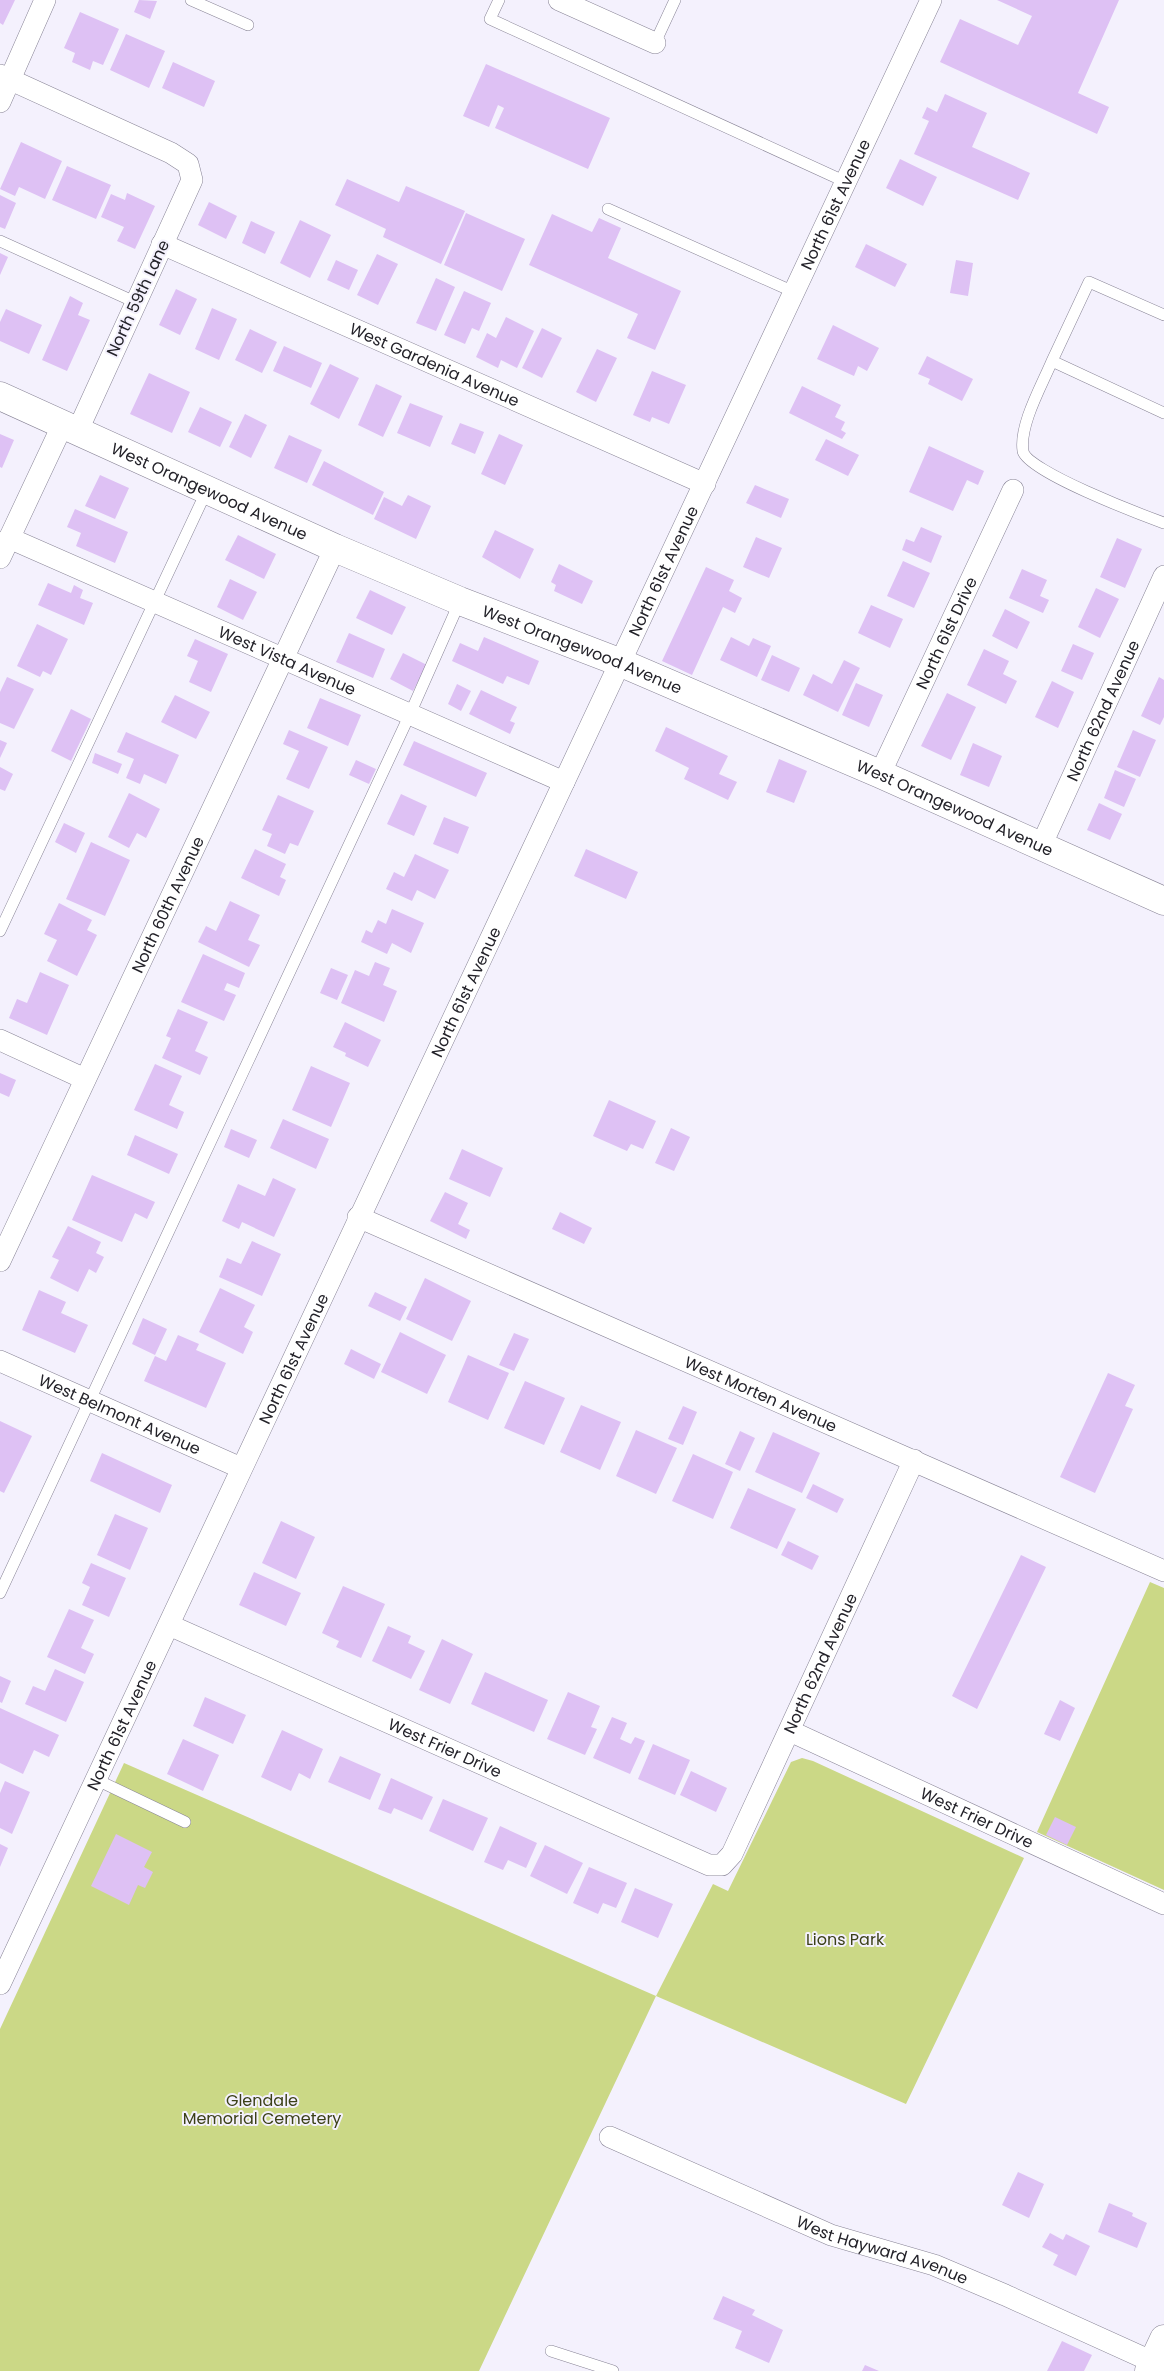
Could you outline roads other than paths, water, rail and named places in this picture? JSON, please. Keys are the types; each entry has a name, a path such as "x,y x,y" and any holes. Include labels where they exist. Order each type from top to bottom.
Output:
{"street":[{"path":"0,102 5,78 45,0"},
{"path":"559,0 655,43"},
{"name":"North 61st Avenue","path":"0,1984 358,1217 705,484 931,0"},
{"name":"North 59th Lane","path":"0,558 135,302 192,180 188,164 171,153 5,78"},
{"name":"West Gardenia Avenue","path":"162,244 705,484"},
{"name":"West Orangewood Avenue","path":"0,396 335,548 460,601 620,662 880,774 1164,901"},
{"name":"North 61st Drive","path":"880,774 1013,490"},
{"name":"West Vista Avenue","path":"10,538 564,782"},
{"name":"North 60th Avenue","path":"0,1261 5,1237 85,1078 335,548"},
{"name":"North 62nd Avenue","path":"1041,846 1164,576"},
{"path":"0,1040 85,1078"},
{"name":"West Morten Avenue","path":"358,1217 1164,1571"},
{"name":"West Belmont Avenue","path":"0,1361 241,1468"},
{"name":"North 62nd Avenue","path":"722,1865 732,1854 914,1460"},
{"name":"West Frier Drive","path":"169,1625 709,1865 722,1865"},
{"name":"West Frier Drive","path":"790,1731 1164,1904"},
{"name":"West Hayward Avenue","path":"610,2137 831,2235 934,2265 1156,2358"}],"lane":[{"path":"191,0 248,25"},
{"path":"499,0 490,19 846,182"},
{"path":"655,43 675,0"},
{"path":"608,209 794,292"},
{"path":"0,241 135,302"},
{"path":"1164,315 1089,282 1027,420 1023,451 1026,459 1066,483 1164,523"},
{"path":"1052,361 1164,413"},
{"path":"0,932 207,490"},
{"path":"0,1593 410,714 460,601"},
{"path":"95,1779 184,1822"},
{"path":"552,2351 613,2371"}],"park label":[{"name":"Lions Park","path":"845,1939"},
{"name":"Glendale Memorial Cemetery","path":"262,2109"}]}
